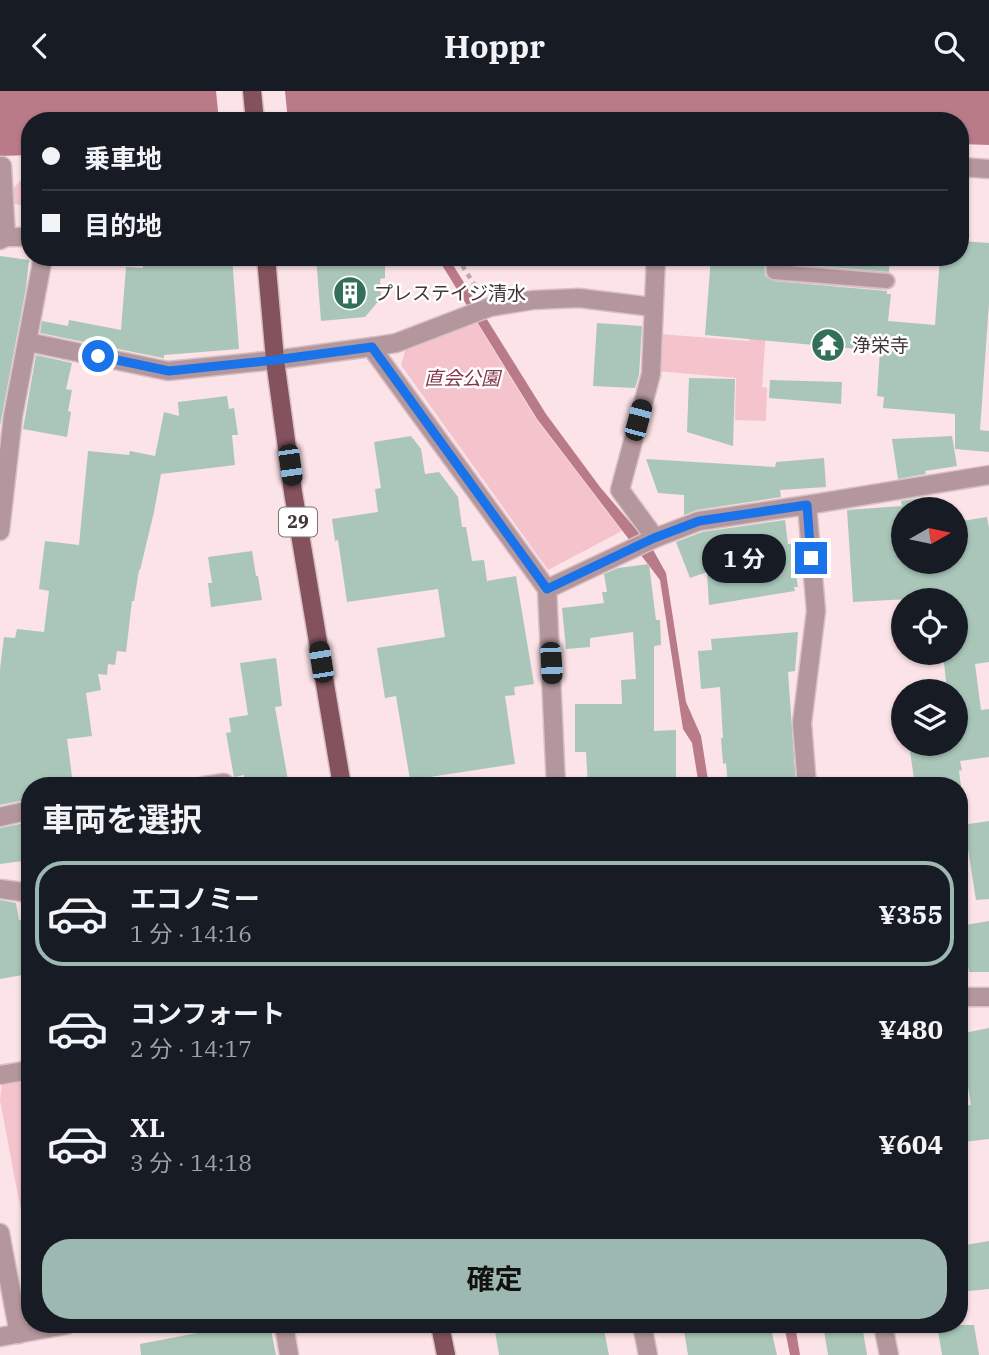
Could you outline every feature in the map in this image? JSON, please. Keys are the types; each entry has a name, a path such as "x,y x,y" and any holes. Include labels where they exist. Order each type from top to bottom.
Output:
{"main road":[{"path":"252,91 254,112"},
{"name":"29","path":"268,266 275,360 293,492 340,777"},
{"path":"442,1333 446,1355"}],"street":[{"path":"2,166 3,238 21,237"},
{"path":"969,168 989,169"},
{"path":"0,531 13,416 41,266"},
{"path":"652,540 620,490 650,374 655,266"},
{"path":"28,342 169,371 396,343 488,307 533,300 579,298 653,307"},
{"path":"372,347 547,589 556,777"},
{"path":"547,589 699,521 988,477"},
{"path":"806,777 802,723 816,611 807,505"},
{"path":"0,817 21,812"},
{"path":"0,889 21,892"},
{"path":"968,997 989,997"},
{"path":"0,1075 21,1072"},
{"path":"0,1233 19,1334"},
{"path":"0,1337 24,1333"},
{"path":"285,1333 289,1355"},
{"path":"644,1333 648,1355"},
{"path":"885,1333 889,1355"}],"lane":[{"path":"774,266 774,272 887,281"}],"path":[{"path":"462,266 488,307"}],"green space":[{"path":"21,180 21,205 9,203 10,192"},
{"path":"752,314 767,315 762,387 767,388 766,421 735,420 736,378 657,371 660,334 749,341"},
{"name":"直会公園","path":"477,323 536,419 622,531 548,570 401,365 406,348"},
{"path":"21,1079 21,1211 0,1100 2,1082"}],"shaded area":[{"path":"0,91 989,91 989,145 969,144 969,112 21,112 21,155 0,156"},
{"path":"443,266 454,266 546,414 600,487 652,548 666,573 686,702 701,736 708,777 698,777 692,743 683,729 660,580 537,419"},
{"path":"786,1333 796,1333 800,1355 790,1355"}],"pier":[{"path":"216,91 285,91 287,112 218,112"}],"building":[{"path":"969,242 989,243 989,303 980,430 989,431 989,452 955,449 955,414 883,408 884,397 877,396 880,351 705,335 710,266 764,266 765,276 773,281 887,291 887,294 891,294 888,321 935,325 939,266 969,266"},
{"path":"0,256 21,259 21,266 28,266 0,426"},
{"path":"233,266 239,349 164,355 163,358 40,333 42,321 68,326 69,320 121,330 126,267"},
{"name":"プレステイジ清水","path":"317,266 385,266 385,278 380,279 381,298 365,317 321,321"},
{"path":"819,266 889,266 889,272"},
{"path":"597,323 642,326 639,375 635,388 593,386"},
{"path":"36,355 72,363 66,389 72,390 67,437 23,429"},
{"path":"689,378 735,379 733,446 687,432"},
{"path":"770,380 842,382 841,404 769,398"},
{"path":"227,396 229,409 234,408 238,435 232,435 235,465 161,474 132,601 126,652 117,651 115,665 108,664 107,675 98,674 101,690 86,693 92,736 67,739 72,777 21,777 21,801 0,805 0,669 4,637 15,638 17,629 44,632 49,591 39,589 45,541 79,545 88,451 129,455 130,451 155,456 164,412 179,416 178,402"},
{"path":"411,436 421,449 425,474 439,472 458,497 462,527 466,527 472,561 484,560 487,581 516,576 534,684 514,687 515,695 505,696 515,764 430,777 410,777 396,696 385,698 377,648 445,637 438,589 347,602 338,540 335,541 332,519 378,512 375,489 381,488 374,442"},
{"path":"952,436 957,466 898,479 892,439"},
{"path":"824,458 826,487 780,490 781,497 697,510 684,515 684,495 658,493 646,459 775,467 776,462"},
{"path":"891,507 891,574 968,574 968,520 987,517 989,662 975,664 981,710 989,709 989,757 960,761 962,770 959,771 960,777 914,777 911,756 968,756 968,679 946,679 944,665 968,665 968,588 891,588 891,600 853,602 847,510"},
{"path":"785,520 798,587 794,587 795,591 709,605 707,572 690,578 676,542 702,532"},
{"path":"252,551 262,600 211,607 208,583 212,583 208,557"},
{"path":"649,564 656,620 660,620 661,645 654,646 654,731 676,730 676,777 587,777 586,752 575,752 575,704 622,704 621,680 636,679 633,632 590,638 590,647 566,649 562,608 604,603 602,592 607,592 604,574 618,568"},
{"path":"798,632 795,671 788,672 795,777 727,777 726,763 723,764 720,687 701,689 698,651 712,650 711,639"},
{"path":"276,658 282,706 275,707 287,777 234,777 226,733 231,732 229,718 248,715 240,663"},
{"path":"989,821 989,899 976,900 968,849 968,824"},
{"path":"21,824 21,861 0,864 0,828"},
{"path":"0,900 16,903 21,920 21,975 0,979"},
{"path":"989,921 989,972 969,972 968,924"},
{"path":"989,1028 989,1139 968,1141 968,1106 971,1105 968,1086 968,1032"},
{"path":"989,1241 989,1289 968,1291 968,1244"},
{"path":"968,1325 974,1325 979,1355 942,1355 938,1333 968,1333"},
{"path":"197,1333 272,1333 276,1355 141,1355 140,1344"},
{"path":"495,1333 605,1333 609,1355 499,1355"},
{"path":"684,1333 772,1333 777,1355 688,1355"},
{"path":"824,1333 863,1333 867,1355 828,1355"}],"place":[{"name":"プレステイジ清水","path":"350,293"},
{"name":"浄栄寺","path":"828,345"}],"route":[{"path":"98,356 169,371 372,347 547,589 654,538 699,521 807,505 811,558"}]}
